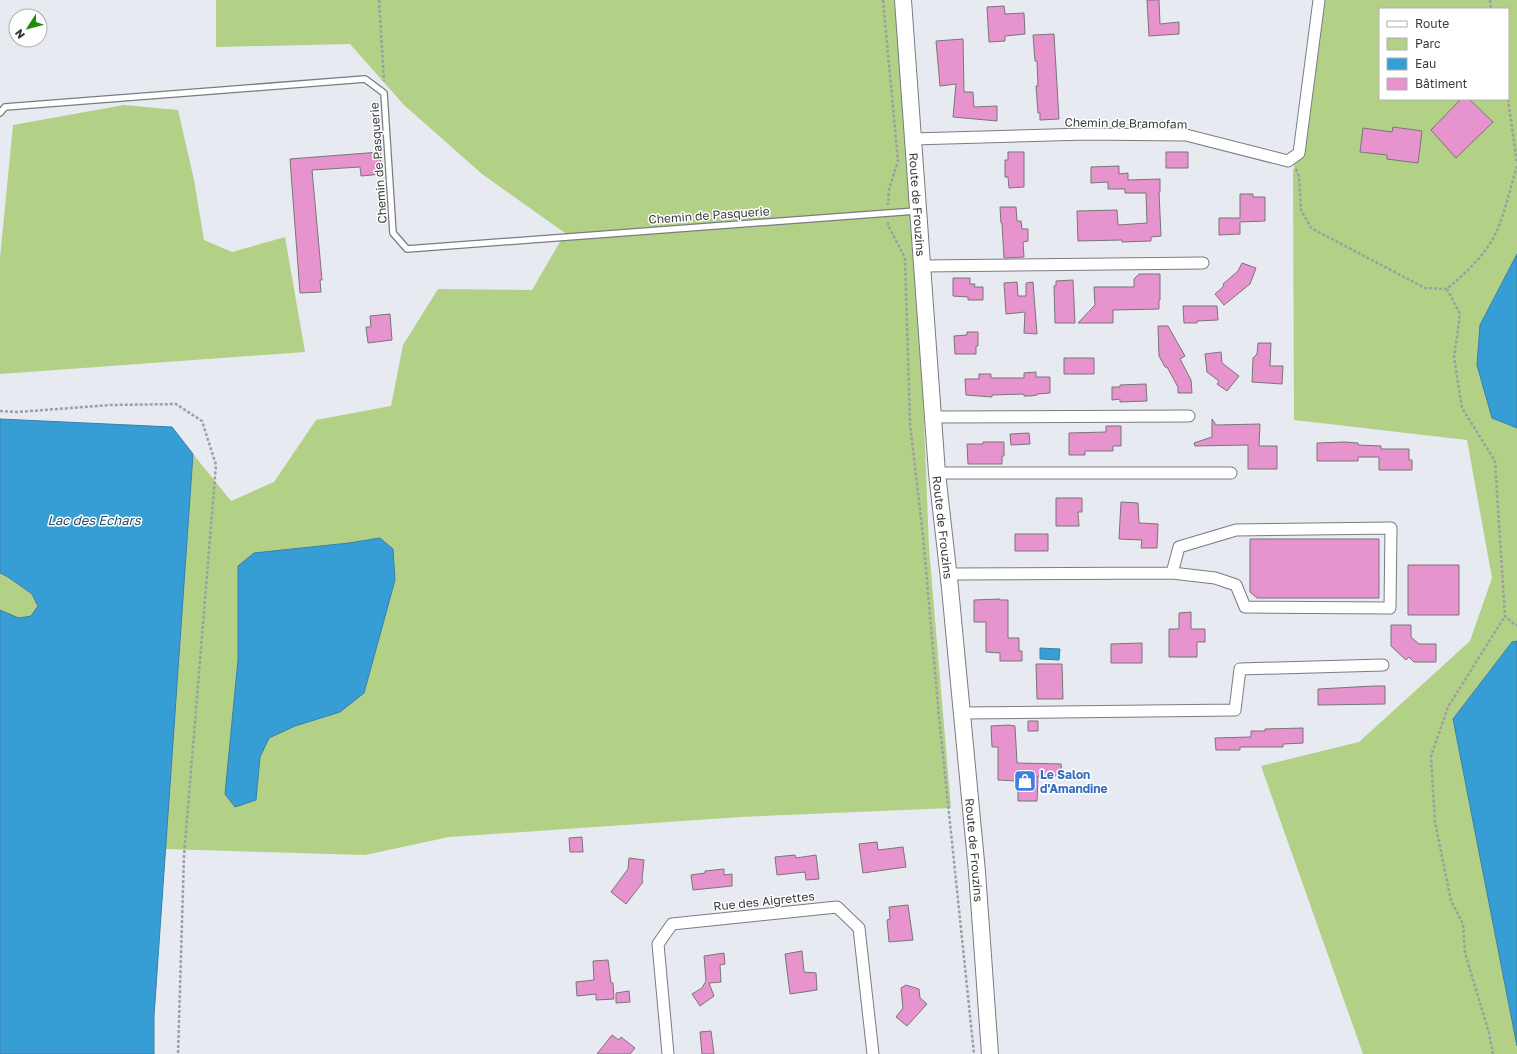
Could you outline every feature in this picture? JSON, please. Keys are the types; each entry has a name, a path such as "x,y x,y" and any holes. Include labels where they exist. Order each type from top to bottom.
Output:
{"main road":[{"name":"Route de Frouzins","path":"903,0 937,473 977,872 990,1054"}],"street":[{"path":"1292,158 1299,153 1319,0"},
{"name":"Chemin de Bramofam","path":"914,138 1086,134 1186,135 1288,162 1292,158"},
{"path":"922,266 1203,263"},
{"path":"933,417 1189,416"},
{"path":"937,473 1231,473"},
{"path":"948,574 1172,573 1215,578 1236,585 1246,607 1390,608 1391,528 1236,530 1180,547 1172,573"},
{"path":"962,713 1235,710 1240,669 1383,665"},
{"name":"Rue des Aigrettes","path":"668,1054 658,944 672,924 837,907 859,928 873,1054"}],"lane":[{"name":"Chemin de Pasquerie","path":"0,113 5,107 365,79 384,93 393,233 407,249 918,210"}],"path":[{"path":"379,0 384,93"},
{"path":"883,0 898,161 889,189 888,211"},
{"path":"1508,100 1517,163"},
{"path":"1292,158 1299,177 1301,210 1311,228 1425,288 1446,289 1474,265 1491,242 1500,221 1517,166"},
{"path":"888,218 888,225 905,258 910,424 923,536 939,717 974,1054"},
{"path":"1446,289 1460,314 1454,358 1462,408 1495,462 1505,616 1448,707 1431,756 1435,822 1451,901 1463,924 1465,953 1489,1033 1493,1054"},
{"path":"0,411 17,412 110,405 176,404 202,421 216,464 184,856 178,1054"},
{"path":"1505,616 1517,625"}],"green space":[{"path":"216,0 894,0 917,242 929,548 951,808 741,817 449,837 365,855 165,849 193,454 231,501 274,482 316,420 391,406 403,345 438,289 532,290 565,233 482,174 404,105 350,44 216,47"},
{"path":"1324,0 1517,0 1517,254 1480,325 1492,418 1517,428 1517,641 1512,642 1453,719 1517,1046 1517,1054 1363,1054 1261,766 1359,742 1470,641 1492,578 1467,440 1294,420 1293,172"},
{"path":"124,105 178,110 194,180 204,240 232,252 285,237 305,352 0,374 0,258 13,125"},
{"path":"0,573 33,595 38,606 31,616 19,618 0,610"}],"water":[{"path":"1517,254 1517,428 1492,418 1477,365 1480,325"},
{"name":"Lac des Echars","path":"0,419 172,427 193,454 154,1016 154,1054 0,1054 0,610 19,618 31,616 38,606 32,594 0,573"},
{"path":"380,538 393,549 395,580 364,693 340,712 295,726 269,738 260,757 256,800 235,807 225,794 238,660 238,566 254,553 349,543"},
{"path":"1517,641 1517,1046 1453,719 1512,642"},
{"path":"1040,648 1060,649 1059,660 1040,659"}],"building":[{"path":"1147,0 1159,0 1160,24 1179,22 1179,34 1149,36"},
{"path":"1004,6 1005,14 1024,13 1025,34 1005,36 1005,41 989,42 987,7"},
{"path":"1054,34 1059,119 1040,120 1036,86 1038,86 1037,61 1035,61 1033,35"},
{"path":"963,39 964,92 973,92 974,107 997,106 997,121 953,117 956,84 940,86 936,41"},
{"path":"1460,100 1470,100 1493,122 1456,158 1431,130"},
{"path":"1393,127 1422,131 1418,163 1387,159 1387,155 1360,152 1363,128 1392,132"},
{"path":"380,152 382,174 361,176 360,167 312,170 322,280 320,280 321,292 300,293 290,159"},
{"path":"1008,152 1024,152 1024,187 1009,188 1008,177 1005,177 1005,160 1008,160"},
{"path":"1166,152 1188,152 1188,168 1166,168"},
{"path":"1119,166 1119,174 1128,173 1128,180 1160,179 1159,192 1161,236 1151,237 1151,241 1078,241 1077,211 1117,210 1118,225 1147,223 1146,193 1125,193 1125,189 1108,189 1108,182 1091,183 1091,167"},
{"path":"1240,194 1253,194 1253,197 1265,197 1265,221 1240,222 1240,234 1219,235 1219,218 1240,218"},
{"path":"1000,207 1016,207 1017,221 1021,221 1022,229 1028,229 1028,241 1023,242 1024,257 1004,258"},
{"path":"1242,263 1256,268 1250,284 1224,305 1215,294 1224,286 1223,284 1238,271"},
{"path":"1139,274 1160,274 1159,309 1113,310 1113,323 1078,323 1095,305 1094,287 1134,287 1134,279"},
{"path":"953,278 970,278 970,284 975,284 974,287 983,287 983,300 968,300 968,297 953,296"},
{"path":"1073,280 1075,323 1055,323 1054,286 1056,286 1056,281"},
{"path":"1017,282 1018,296 1026,296 1026,283 1033,282 1037,334 1024,333 1025,312 1006,314 1004,283"},
{"path":"1183,306 1217,306 1218,320 1184,323"},
{"path":"390,314 392,340 368,343 366,327 371,327 370,316"},
{"path":"1158,326 1168,326 1185,356 1180,359 1191,380 1192,393 1178,393 1178,387 1159,356"},
{"path":"967,332 978,332 978,346 976,346 976,354 955,354 954,336 967,335"},
{"path":"1258,343 1271,343 1270,366 1283,366 1282,384 1252,382 1253,358 1257,354"},
{"path":"1221,352 1222,363 1239,376 1227,391 1217,384 1219,381 1207,372 1205,354"},
{"path":"1064,358 1094,358 1094,374 1064,374"},
{"path":"1036,372 1036,377 1050,377 1050,393 1031,396 1024,396 1024,394 992,395 992,397 966,395 965,379 979,379 979,374 991,374 991,378 1024,378 1024,373"},
{"path":"1146,384 1147,401 1120,402 1120,399 1112,400 1112,387 1120,387 1120,385"},
{"path":"1212,419 1216,425 1260,424 1259,446 1277,446 1277,469 1248,469 1248,445 1195,446 1194,443 1212,437"},
{"path":"1106,426 1121,426 1121,446 1113,446 1113,451 1085,451 1085,455 1069,455 1069,433 1106,432"},
{"path":"1029,433 1030,444 1011,445 1010,434"},
{"path":"983,442 1004,442 1004,456 1002,456 1002,464 968,464 967,444 983,444"},
{"path":"1317,443 1358,443 1358,445 1381,446 1381,449 1409,449 1409,460 1412,460 1412,470 1379,470 1379,457 1358,457 1358,461 1317,461"},
{"path":"1056,498 1082,498 1082,512 1078,512 1079,526 1056,526"},
{"path":"1121,502 1138,503 1139,523 1158,524 1157,548 1141,548 1142,540 1119,539"},
{"path":"1015,534 1048,534 1048,551 1015,551"},
{"path":"1250,539 1379,539 1379,598 1257,598 1250,592"},
{"path":"1408,565 1459,565 1459,615 1408,615"},
{"path":"974,600 1008,600 1008,638 1019,638 1019,651 1022,651 1022,661 1000,661 1000,653 986,652 986,622 974,622"},
{"path":"1191,612 1191,629 1205,629 1205,642 1197,642 1197,657 1169,657 1169,629 1179,629 1179,613"},
{"path":"1391,625 1411,625 1411,637 1419,644 1436,644 1436,662 1414,662 1409,657 1406,660 1391,646"},
{"path":"1142,643 1142,663 1111,663 1111,644"},
{"path":"1036,664 1062,664 1063,699 1037,699"},
{"path":"1385,686 1385,704 1318,705 1318,689"},
{"path":"1028,721 1038,721 1038,731 1028,731"},
{"path":"991,726 1015,726 1017,763 1061,764 1062,776 1038,776 1037,801 1018,801 1018,781 998,780 998,747 992,747"},
{"path":"1303,728 1303,743 1283,744 1283,747 1240,747 1240,750 1216,750 1215,738 1251,737 1251,731 1265,731 1265,729"},
{"path":"582,837 583,852 570,852 569,838"},
{"path":"877,842 878,850 903,847 906,867 863,873 859,844"},
{"path":"795,855 796,858 816,855 819,879 806,880 805,872 777,875 775,857"},
{"path":"629,858 644,860 643,882 626,904 611,892 628,869"},
{"path":"724,869 724,875 732,874 732,886 693,890 691,875 705,873 705,871"},
{"path":"908,905 913,940 889,942 887,920 890,919 889,907"},
{"path":"802,951 804,972 816,973 817,990 790,994 785,954"},
{"path":"724,953 725,964 720,965 721,982 709,983 714,996 700,1006 692,994 702,988 706,981 704,956"},
{"path":"608,960 611,983 613,983 614,999 596,1000 596,994 577,996 576,982 594,980 593,961"},
{"path":"906,985 919,989 920,998 927,1004 907,1026 896,1017 903,1008 901,988"},
{"path":"629,991 630,1002 616,1003 616,993"},
{"path":"711,1031 714,1054 702,1054 700,1032"},
{"path":"612,1035 619,1040 621,1037 635,1048 630,1054 597,1054"}],"place":[{"name":"Le Salon d'Amandine","path":"1025,781"}]}
